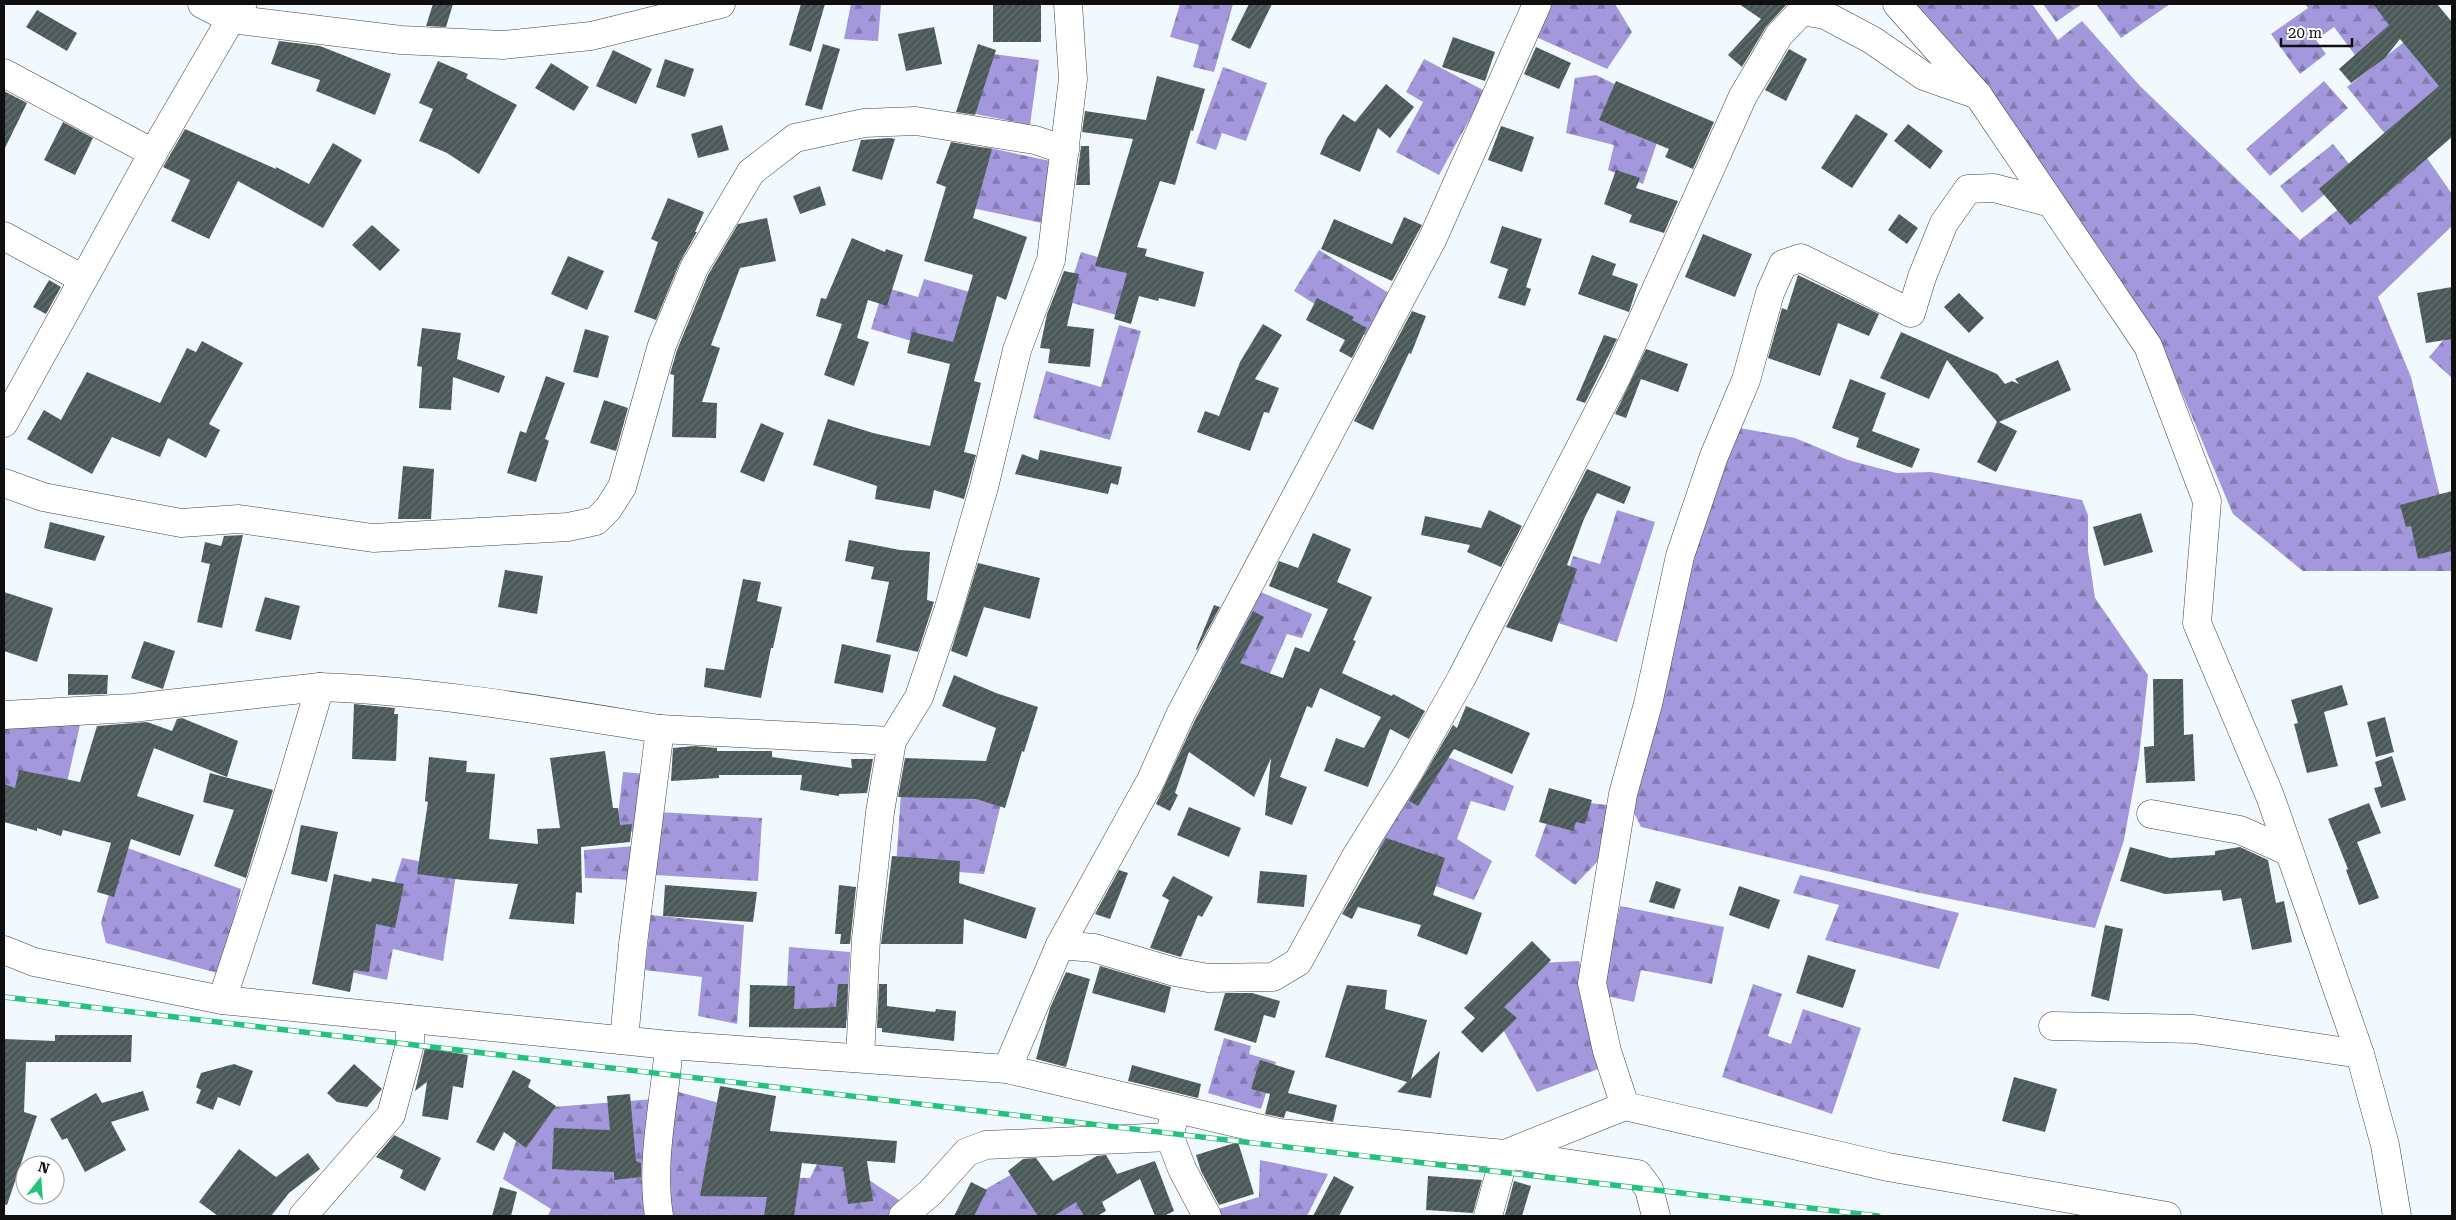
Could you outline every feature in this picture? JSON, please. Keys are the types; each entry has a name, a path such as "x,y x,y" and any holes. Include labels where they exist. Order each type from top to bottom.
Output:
{"street":[{"path":"202,4 402,40 503,44 591,36 721,4"},
{"path":"860,1058 866,939 880,812 892,741 918,697 948,611 984,487 1017,350 1051,260 1073,79 1068,4"},
{"path":"1007,1069 1060,945 1151,780 1181,713 1432,240 1537,4"},
{"path":"1897,4 1978,95 2148,346 2207,501 2197,623 2270,796 2287,851 2360,1054 2385,1145 2397,1216"},
{"path":"6,414 84,280 153,153 237,11"},
{"path":"1060,945 1094,948 1175,972 1208,978 1273,977 1298,962 1355,858 1408,773 1461,680 1618,374 1743,96 1779,35 1802,11 1825,15 1872,40 1924,76 1978,95"},
{"path":"4,72 153,153"},
{"path":"4,483 43,497 181,523 239,519 372,538 568,527 596,521 608,509 622,487 662,345 694,268 751,172 795,138 864,123 916,121 1035,140 1065,150"},
{"path":"1625,1106 1607,1051 1592,983 1623,794 1648,704 1680,556 1714,456 1746,380 1770,293 1782,264 1801,258 1911,312 1944,223 1968,190 1994,188 2052,204"},
{"path":"4,236 84,280"},
{"path":"4,714 132,708 320,687 367,688 482,701 660,729 892,741"},
{"path":"222,1000 272,848 320,687"},
{"path":"624,1040 633,944 660,729"},
{"path":"2151,814 2240,830 2287,851"},
{"path":"4,950 34,962 222,1000 670,1045 1007,1069 1279,1133 1505,1154 1638,1174 1648,1189 1656,1216"},
{"path":"303,1216 391,1115 410,1044 410,1019"},
{"path":"2053,1026 2194,1029 2360,1054"},
{"path":"659,1216 656,1196 658,1151 670,1045"},
{"path":"1505,1154 1625,1106 1888,1167 2167,1216"},
{"path":"1175,1108 1170,1137 1182,1169 1207,1216"},
{"path":"903,1216 930,1193 966,1152 986,1145 1170,1137"},
{"path":"1488,1216 1505,1154"}],"green space":[{"path":"851,4 881,4 878,41 844,39"},
{"path":"1180,4 1233,4 1214,72 1193,67 1199,45 1170,37"},
{"path":"1549,4 1615,4 1632,32 1607,69 1534,36"},
{"path":"1914,4 2032,4 2058,40 2082,21 2140,86 2300,240 2418,145 2452,194 2452,226 2378,297 2411,377 2452,546 2452,571 2303,571 2233,514 2160,341"},
{"path":"2043,4 2082,4 2056,22"},
{"path":"2096,4 2170,4 2121,38"},
{"path":"2305,4 2418,4 2424,12 2358,59 2334,27 2316,40 2326,54 2300,74 2271,34 2308,8"},
{"path":"2432,20 2452,46 2452,91 2390,140 2347,87"},
{"path":"985,53 1039,60 1030,125 966,112"},
{"path":"1424,59 1485,91 1439,175 1396,152 1423,102 1406,92"},
{"path":"1223,67 1267,83 1246,141 1222,133 1216,150 1196,143"},
{"path":"1596,75 1668,110 1643,184 1608,170 1614,145 1566,133 1575,78"},
{"path":"2324,81 2348,108 2270,176 2246,149"},
{"path":"2333,144 2354,170 2302,213 2280,186"},
{"path":"985,147 1055,162 1042,223 972,208"},
{"path":"1319,250 1392,295 1366,336 1294,291"},
{"path":"1081,252 1134,268 1120,316 1065,301"},
{"path":"924,279 970,292 952,353 871,329 884,287 918,297"},
{"path":"1119,325 1141,331 1110,440 1033,418 1046,371 1101,387"},
{"path":"2452,330 2452,378 2429,357"},
{"path":"1734,427 1795,438 1848,460 1897,473 1931,472 2082,500 2088,515 2088,551 2095,598 2148,675 2139,757 2124,840 2095,928 1915,892 1641,827 1631,807 1687,555"},
{"path":"1617,510 1655,522 1617,642 1552,621 1573,556 1600,564"},
{"path":"1254,589 1312,614 1302,638 1287,634 1265,685 1210,665"},
{"path":"82,716 66,787 24,803 4,795 4,719"},
{"path":"1439,753 1514,786 1505,811 1471,801 1457,839 1492,861 1474,900 1375,864 1380,842"},
{"path":"623,772 645,774 640,831 616,833"},
{"path":"902,778 1003,795 984,874 896,867"},
{"path":"1555,799 1616,806 1597,862 1575,885 1535,856"},
{"path":"658,812 762,818 758,881 654,875"},
{"path":"122,846 241,889 221,974 106,943 101,923"},
{"path":"636,846 635,880 585,878 584,850"},
{"path":"402,858 457,868 443,961 393,949 387,980 323,966 384,915"},
{"path":"1800,875 1959,913 1939,969 1825,940 1839,905 1793,893"},
{"path":"1620,906 1724,927 1712,984 1641,970 1634,1002 1602,995"},
{"path":"651,915 744,925 737,1024 698,1016 702,977 645,970"},
{"path":"789,947 850,952 847,1020 769,1018 787,988"},
{"path":"1579,961 1601,1068 1537,1092 1493,1011 1521,964"},
{"path":"1753,984 1782,994 1768,1036 1791,1044 1803,1009 1861,1028 1832,1114 1722,1077"},
{"path":"1224,1038 1251,1046 1249,1054 1276,1062 1261,1109 1208,1093"},
{"path":"675,1091 723,1104 755,1177 810,1178 824,1150 902,1202 896,1216 664,1216"},
{"path":"654,1099 653,1216 548,1216 551,1209 503,1179 527,1109"},
{"path":"1260,1160 1328,1174 1307,1216 1221,1216 1219,1209 1259,1197"},
{"path":"1024,1167 1097,1216 957,1216 974,1196"}],"building":[{"path":"433,4 453,4 446,27 426,26"},
{"path":"801,4 825,4 811,52 789,45"},
{"path":"993,4 1041,4 1041,42 993,42"},
{"path":"1249,4 1272,4 1250,49 1231,40"},
{"path":"1739,4 1787,4 1766,27 1742,67 1728,55 1761,19"},
{"path":"2373,4 2437,4 2452,22 2452,137 2350,225 2319,189 2439,86 2400,39 2385,58 2351,83 2339,69 2389,25"},
{"path":"37,10 77,33 67,51 26,27"},
{"path":"934,27 942,64 906,71 898,34"},
{"path":"1453,37 1495,52 1485,81 1442,67"},
{"path":"279,41 320,46 391,74 375,115 316,91 320,80 271,64"},
{"path":"823,44 840,49 822,110 805,105"},
{"path":"978,44 996,50 975,115 956,112"},
{"path":"1536,47 1571,63 1559,89 1524,74"},
{"path":"1789,49 1807,59 1786,101 1765,90"},
{"path":"613,50 652,69 636,104 596,86"},
{"path":"665,59 694,69 685,97 656,87"},
{"path":"438,61 468,74 466,78 517,105 479,174 447,153 419,141 433,109 419,103"},
{"path":"551,63 589,87 574,111 535,88"},
{"path":"1157,76 1205,89 1175,185 1160,181 1137,247 1147,249 1145,256 1204,272 1195,307 1159,298 1158,301 1139,296 1131,324 1114,319 1127,273 1095,266 1133,139 1082,132 1085,111 1146,120"},
{"path":"1616,81 1714,122 1693,169 1665,157 1669,149 1599,120"},
{"path":"1386,84 1414,107 1390,138 1378,128 1360,172 1320,154 1327,138 1343,114 1355,122"},
{"path":"4,91 27,103 4,150"},
{"path":"1856,114 1888,134 1852,188 1821,168"},
{"path":"63,122 93,138 75,175 44,160"},
{"path":"1908,124 1943,151 1930,169 1894,141"},
{"path":"722,125 729,150 698,158 691,134"},
{"path":"1501,126 1534,137 1522,172 1488,160"},
{"path":"185,129 276,169 276,167 309,184 333,143 362,160 323,228 238,181 209,239 171,221 190,180 163,167"},
{"path":"895,139 882,180 852,171 861,140"},
{"path":"951,142 992,149 973,218 1027,237 1006,300 997,296 974,381 981,383 964,452 976,455 964,499 934,490 930,509 875,499 877,486 813,465 828,419 873,433 930,446 950,364 907,353 912,332 953,342 973,275 924,261 946,187 936,183"},
{"path":"1081,146 1089,146 1090,185 1076,185"},
{"path":"1616,170 1640,178 1636,188 1678,201 1664,233 1629,222 1632,215 1604,204"},
{"path":"820,186 826,205 800,214 793,196"},
{"path":"668,198 704,212 695,232 697,232 680,262 656,320 634,312 658,242 651,239"},
{"path":"1899,214 1918,228 1907,244 1888,230"},
{"path":"1404,217 1422,225 1392,281 1321,249 1334,219 1392,244"},
{"path":"767,218 776,261 740,268 711,345 720,348 702,402 717,403 716,438 672,437 674,375 670,374 677,350 708,275 738,224"},
{"path":"372,225 400,250 380,271 352,245"},
{"path":"1502,226 1542,239 1526,287 1531,289 1525,306 1498,298 1508,269 1490,263"},
{"path":"1703,234 1752,254 1735,297 1685,277"},
{"path":"852,238 885,252 886,249 903,255 887,306 868,300 857,338 869,342 854,386 824,375 842,324 816,316 821,298 826,299"},
{"path":"1592,255 1616,264 1612,275 1638,284 1629,312 1578,294"},
{"path":"568,256 604,271 587,310 551,294"},
{"path":"1064,271 1079,274 1067,326 1094,329 1090,367 1048,363 1050,349 1040,348 1047,314"},
{"path":"1798,275 1879,314 1869,336 1838,323 1820,376 1768,358 1782,308 1787,310"},
{"path":"49,280 61,287 46,314 33,307"},
{"path":"2452,287 2452,339 2426,343 2417,293"},
{"path":"1959,293 1984,318 1969,333 1944,307"},
{"path":"1317,298 1354,317 1352,320 1367,328 1352,358 1339,351 1345,340 1306,320"},
{"path":"1412,311 1426,316 1411,354 1409,353 1373,430 1354,421"},
{"path":"1263,324 1282,335 1255,379 1279,388 1269,413 1264,412 1250,451 1197,432 1205,411 1219,416 1240,362"},
{"path":"422,328 461,333 457,359 505,376 499,393 453,377 451,410 419,408 422,367 417,366"},
{"path":"585,329 609,336 598,378 573,372"},
{"path":"1901,332 1997,374 2005,384 2012,381 2019,384 2015,379 2058,360 2071,390 1999,422 2017,431 1996,472 1977,462 1997,422 1947,360 1929,399 1880,378"},
{"path":"1604,335 1617,339 1585,403 1576,400"},
{"path":"202,341 243,363 209,424 220,430 206,458 168,438 160,457 112,437 92,474 27,439 44,410 61,420 87,372 160,403 187,348 196,352"},
{"path":"1646,349 1688,364 1678,392 1641,379 1626,418 1615,414"},
{"path":"546,376 565,383 545,439 549,441 536,482 507,473 520,431 526,433"},
{"path":"1850,379 1886,393 1872,431 1920,449 1912,468 1856,447 1859,438 1832,428"},
{"path":"604,400 628,408 616,451 590,443"},
{"path":"761,423 784,433 764,482 740,472"},
{"path":"1040,450 1122,467 1118,485 1111,483 1108,494 1015,474 1022,454 1038,460"},
{"path":"403,466 434,469 431,519 398,519"},
{"path":"1587,469 1631,487 1624,504 1597,493 1584,519 1567,565 1577,569 1552,642 1506,627"},
{"path":"2452,491 2452,551 2418,559 2411,526 2406,527 2400,505"},
{"path":"1489,510 1522,526 1501,567 1467,552 1470,545 1421,535 1425,516 1481,528"},
{"path":"2141,513 2153,552 2104,566 2093,527"},
{"path":"50,522 105,536 95,561 44,548"},
{"path":"1313,533 1351,549 1337,582 1372,597 1353,640 1356,641 1342,673 1392,696 1393,694 1425,711 1409,739 1390,729 1368,787 1324,771 1336,738 1364,748 1381,717 1320,688 1312,708 1307,706 1280,777 1307,787 1292,825 1265,815 1271,758 1254,797 1189,752 1175,793 1178,795 1170,811 1156,804 1195,720 1253,611 1264,617 1240,663 1283,678 1295,647 1309,652 1328,609 1269,586 1279,561 1298,568"},
{"path":"243,535 222,628 197,622 210,564 201,562 205,542 221,546 224,536"},
{"path":"849,540 900,550 930,552 927,600 934,602 918,652 876,642 889,582 871,579 874,567 845,561"},
{"path":"978,563 1040,578 1030,619 984,607 967,657 951,651"},
{"path":"505,570 543,576 537,614 498,607"},
{"path":"743,579 761,582 757,601 782,607 761,698 704,687 706,668 724,670"},
{"path":"4,592 53,608 37,662 4,651"},
{"path":"265,597 300,606 291,640 255,631"},
{"path":"1214,605 1220,607 1197,650 1196,649"},
{"path":"144,641 175,651 163,689 131,678"},
{"path":"842,644 891,655 883,693 834,683"},
{"path":"68,674 108,675 107,694 68,695"},
{"path":"954,675 996,693 1038,707 1024,752 1022,751 1005,808 976,799 898,797 905,758 986,761 996,728 942,706"},
{"path":"2153,679 2183,679 2184,735 2193,734 2195,781 2146,783 2144,747 2154,746"},
{"path":"2342,685 2348,705 2324,712 2338,766 2307,773 2294,724 2298,723 2291,700"},
{"path":"354,704 395,708 394,714 398,714 396,761 352,759"},
{"path":"1466,706 1530,733 1512,774 1454,749 1418,806 1409,801 1453,725 1457,728"},
{"path":"2385,717 2394,752 2376,757 2367,722"},
{"path":"182,718 238,741 227,777 154,748 137,796 194,815 180,856 131,839 114,897 97,892 111,843 63,830 61,836 37,828 37,831 4,822 4,784 15,788 19,770 80,782 97,726 147,722 172,731 177,719"},
{"path":"694,746 717,748 717,751 772,751 772,757 852,768 851,759 873,759 867,793 839,794 839,796 800,790 802,775 719,775 719,778 671,781 673,748"},
{"path":"605,751 613,808 618,808 620,825 632,824 630,842 581,847 582,893 576,892 574,924 509,919 518,884 417,874 428,802 425,801 429,757 467,761 466,772 495,774 489,839 538,844 537,829 560,828 550,758"},
{"path":"2392,756 2406,800 2381,808 2374,788 2382,786 2375,762"},
{"path":"210,773 273,790 246,878 214,866 234,810 203,802"},
{"path":"1549,788 1592,800 1585,824 1576,822 1573,831 1539,822"},
{"path":"2369,803 2381,833 2357,842 2379,898 2359,905 2346,870 2348,869 2328,819"},
{"path":"1189,807 1241,828 1229,857 1177,835"},
{"path":"301,825 338,832 327,882 291,874"},
{"path":"1386,838 1445,858 1433,895 1482,913 1467,955 1417,936 1421,925 1358,907 1352,919 1342,914"},
{"path":"2130,847 2170,858 2215,855 2215,851 2240,847 2268,860 2276,903 2284,901 2292,942 2252,950 2241,898 2223,901 2221,890 2165,894 2120,881"},
{"path":"892,856 960,861 959,883 1036,908 1026,939 964,919 963,944 881,944"},
{"path":"1119,870 1128,873 1110,919 1095,914"},
{"path":"1260,871 1307,875 1304,907 1257,903"},
{"path":"334,874 371,882 372,878 404,884 395,928 376,924 369,972 354,970 350,992 312,984"},
{"path":"1173,876 1213,897 1202,917 1198,915 1181,957 1150,948 1169,900 1162,896"},
{"path":"1656,881 1681,889 1674,909 1649,902"},
{"path":"665,885 757,892 753,922 663,916"},
{"path":"839,885 856,887 850,944 840,944 841,934 835,934"},
{"path":"1739,886 1780,900 1769,929 1729,915"},
{"path":"2105,925 2123,929 2109,1001 2091,996"},
{"path":"1532,941 1551,960 1504,1007 1517,1018 1482,1053 1461,1032 1475,1018 1464,1008"},
{"path":"1808,955 1856,970 1843,1008 1796,993"},
{"path":"1100,966 1171,987 1165,1013 1092,993"},
{"path":"1066,972 1090,979 1066,1067 1036,1059 1050,1008"},
{"path":"838,984 848,984 846,1028 749,1027 750,985 795,986 794,1009 836,1007"},
{"path":"879,984 887,984 887,1006 935,1012 936,1009 956,1011 954,1041 882,1032 882,1028 877,1028"},
{"path":"1347,985 1387,990 1385,1009 1427,1020 1411,1079 1440,1051 1431,1098 1397,1092 1407,1082 1325,1057"},
{"path":"1225,993 1252,993 1280,1001 1275,1018 1264,1015 1256,1043 1214,1030"},
{"path":"55,1035 132,1035 131,1062 26,1062 24,1112 37,1116 24,1155 15,1155 15,1181 7,1205 4,1204 4,1039 55,1041"},
{"path":"425,1048 468,1055 463,1088 453,1086 448,1120 422,1116 427,1082 415,1091"},
{"path":"1260,1060 1295,1071 1288,1093 1337,1105 1333,1122 1286,1111 1284,1118 1265,1114 1270,1094 1251,1089"},
{"path":"234,1064 253,1071 240,1106 218,1097 213,1110 196,1103 201,1090 196,1087 201,1073"},
{"path":"354,1064 382,1089 367,1107 337,1102 327,1093"},
{"path":"1132,1065 1201,1084 1198,1098 1128,1081"},
{"path":"513,1070 531,1080 528,1087 556,1106 526,1148 504,1132 494,1151 476,1142"},
{"path":"2014,1077 2057,1089 2045,1132 2002,1121"},
{"path":"720,1086 776,1096 770,1131 897,1141 895,1163 867,1161 873,1201 848,1204 843,1167 802,1163 794,1216 764,1216 767,1197 700,1196"},
{"path":"143,1091 149,1110 111,1122 126,1150 85,1172 67,1138 62,1140 50,1119 96,1093 102,1103"},
{"path":"630,1094 636,1161 641,1163 641,1177 614,1180 614,1172 552,1169 554,1128 610,1130 607,1096"},
{"path":"394,1135 441,1158 425,1191 400,1178 403,1170 376,1157"},
{"path":"1238,1142 1254,1194 1219,1205 1201,1171 1196,1155"},
{"path":"239,1149 276,1177 308,1153 320,1169 289,1193 271,1216 218,1216 199,1202"},
{"path":"1106,1155 1117,1174 1155,1161 1174,1211 1164,1216 1155,1216 1140,1179 1102,1202 1106,1211 1097,1216 1084,1216 1076,1202 1054,1216 1038,1216 1008,1171 1023,1159 1036,1158 1053,1181 1097,1156"},
{"path":"1334,1176 1354,1187 1339,1216 1313,1216"},
{"path":"1428,1176 1482,1180 1473,1213 1426,1210"},
{"path":"1514,1181 1531,1186 1522,1216 1505,1215"},
{"path":"971,1182 987,1190 974,1216 954,1216"},
{"path":"500,1187 517,1192 511,1216 492,1216"}],"railway":[{"path":"4,997 1878,1216"}]}
